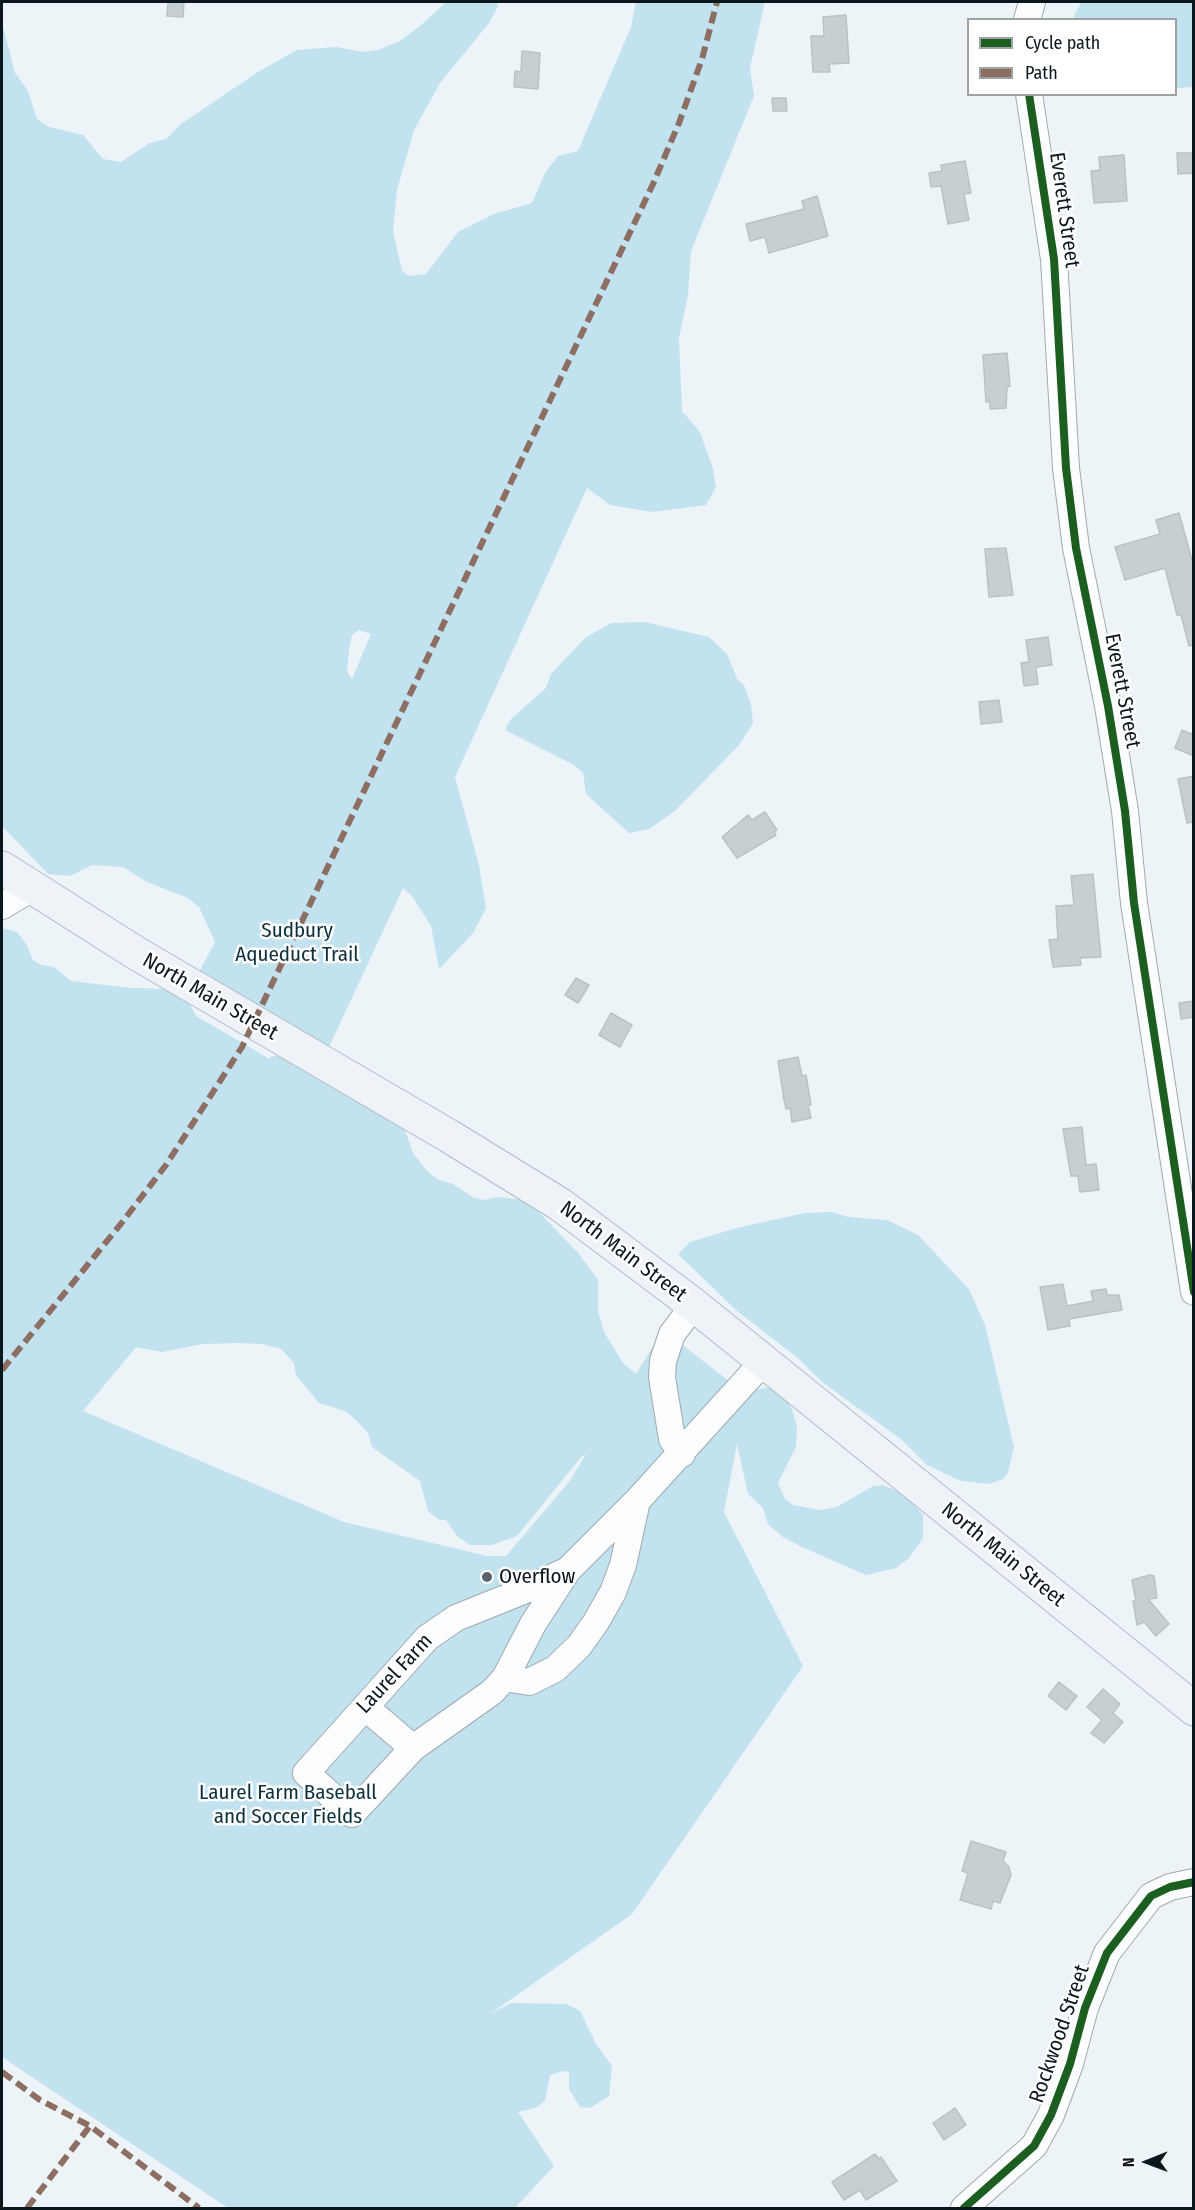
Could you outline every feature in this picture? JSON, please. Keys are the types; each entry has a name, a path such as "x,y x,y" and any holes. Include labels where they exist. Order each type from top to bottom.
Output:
{"main road":[{"name":"North Main Street","path":"2,868 136,953 561,1205 694,1305 1194,1709"}],"street":[{"path":"1028,18 1032,2"},
{"name":"Everett Street","path":"1029,96 1054,259 1066,468 1076,548 1124,799 1134,903 1194,1293"},
{"path":"2,906 32,888"},
{"path":"682,1454 670,1431 662,1377 663,1361 672,1334 694,1305"},
{"name":"Laurel Farm","path":"568,1570 440,1628 421,1644 306,1773 352,1814 413,1748 478,1704 505,1678 533,1624 568,1570 682,1454 763,1362"},
{"path":"505,1678 529,1682 555,1669 596,1622 613,1592 623,1565 637,1501"},
{"path":"365,1707 413,1748"},
{"name":"Rockwood Street","path":"964,2208 1034,2146 1059,2095 1085,2008 1107,1953 1151,1896 1170,1887 1194,1882"}],"green space":[{"name":"Sudbury Aqueduct Trail","path":"446,2 497,2 498,6 489,23 440,83 414,130 397,190 393,231 402,271 409,276 426,274 458,232 494,214 532,203 546,171 558,156 578,151 631,27 636,2 765,2 750,68 754,96 691,251 688,295 679,338 682,411 700,432 713,469 716,487 706,505 653,512 610,505 587,488 455,777 479,865 486,908 473,933 439,969 431,926 412,896 403,888 329,1047 199,972 215,942 199,907 188,898 147,882 123,867 92,865 70,876 48,874 2,826 2,23 15,73 28,91 37,119 49,127 83,135 103,159 121,162 150,143 166,139 181,124 258,72 297,50 336,47 363,52 377,50 400,41","holes":["359,630 371,634 352,679 347,671 352,635"]},
{"path":"1081,2 1193,2 1193,87 1177,88 1177,18 1073,18"},
{"path":"644,622 709,637 727,654 737,679 744,685 751,705 753,723 740,744 675,811 649,829 629,833 586,794 583,773 574,765 505,730 511,719 546,688 551,674 585,638 611,623"},
{"name":"Laurel Farm Baseball and Soccer Fields","path":"2,928 17,932 26,944 33,960 41,965 54,967 71,981 130,988 166,989 190,1004 196,1016 270,1059 271,1056 282,1056 403,1124 413,1153 427,1171 439,1180 453,1184 474,1198 519,1199 534,1207 579,1254 598,1280 598,1311 604,1332 623,1363 636,1374 663,1330 747,1395 753,1390 771,1387 781,1391 792,1409 797,1427 796,1447 778,1483 785,1499 793,1505 820,1510 837,1507 873,1486 882,1485 905,1494 923,1515 923,1538 909,1558 896,1568 866,1575 802,1547 783,1537 768,1524 763,1508 748,1494 737,1444 724,1512 803,1666 632,1914 490,2014 511,2003 566,2004 580,2011 596,2044 612,2066 609,2096 590,2108 580,2107 569,2089 569,2072 563,2071 550,2075 545,2101 535,2108 518,2112 554,2166 515,2208 228,2208 2,2057","holes":["203,1344 263,1344 281,1349 294,1363 296,1375 319,1403 345,1411 368,1433 372,1447 420,1481 428,1511 439,1520 446,1520 458,1537 471,1545 492,1545 517,1536 586,1454 569,1482 506,1556 487,1556 344,1522 83,1411 136,1347 162,1352"]},
{"path":"832,1212 848,1217 887,1220 918,1235 969,1289 985,1325 1014,1447 1008,1473 1003,1479 989,1484 961,1481 927,1465 902,1440 822,1382 799,1359 737,1311 678,1254 690,1242 737,1228 805,1213"}],"building":[{"path":"168,2 184,2 183,17 167,16"},
{"path":"846,15 849,63 829,64 830,72 813,72 811,36 824,36 823,17"},
{"path":"522,51 540,53 538,89 514,87 515,71 521,72"},
{"path":"772,98 786,98 787,111 773,111"},
{"path":"1177,153 1194,153 1194,173 1178,174"},
{"path":"1124,155 1127,201 1094,203 1091,171 1100,170 1099,157"},
{"path":"965,161 971,193 964,194 969,220 948,224 941,186 931,187 929,173 942,171 941,165"},
{"path":"817,196 828,236 769,253 765,237 750,241 746,224 804,209 802,201"},
{"path":"1007,353 1010,386 1007,387 1006,408 990,409 990,402 986,402 983,355"},
{"path":"1179,513 1194,567 1194,645 1189,646 1181,615 1177,615 1165,568 1125,580 1115,547 1160,534 1156,520"},
{"path":"1006,548 1013,595 989,597 985,549"},
{"path":"1048,637 1052,665 1036,667 1038,684 1024,686 1021,663 1029,662 1026,640"},
{"path":"999,700 1002,722 981,724 979,702"},
{"path":"1182,730 1194,735 1194,756 1175,748"},
{"path":"1194,776 1194,822 1187,823 1178,779"},
{"path":"765,812 777,830 774,832 776,835 737,858 722,837 748,815 752,820"},
{"path":"1093,874 1101,957 1080,958 1081,965 1053,967 1049,940 1058,939 1056,906 1074,905 1071,876"},
{"path":"576,978 589,985 578,1003 565,995"},
{"path":"1194,1001 1194,1017 1181,1019 1179,1003"},
{"path":"611,1013 632,1025 620,1047 599,1035"},
{"path":"798,1057 802,1076 806,1075 811,1118 792,1122 790,1108 786,1109 778,1061"},
{"path":"1082,1127 1086,1165 1096,1164 1099,1190 1080,1192 1078,1176 1071,1176 1063,1129"},
{"path":"1063,1284 1067,1306 1093,1301 1091,1291 1106,1289 1107,1295 1119,1295 1122,1310 1069,1319 1070,1326 1048,1330 1040,1287"},
{"path":"1154,1576 1157,1598 1148,1599 1169,1624 1156,1636 1144,1622 1137,1625 1133,1601 1136,1601 1132,1580"},
{"path":"1059,1682 1077,1696 1066,1710 1048,1696"},
{"path":"1103,1689 1120,1704 1113,1713 1123,1722 1104,1743 1091,1733 1102,1720 1087,1707"},
{"path":"971,1841 1006,1852 1003,1861 1009,1867 1011,1875 1000,1903 993,1901 991,1909 960,1900 968,1873 962,1871"},
{"path":"955,2108 966,2125 944,2140 933,2123"},
{"path":"875,2154 879,2159 881,2157 897,2181 866,2200 860,2190 844,2200 832,2182"}],"marked path":[{"path":"2,1370 166,1165 242,1047 653,184 679,123 702,59 717,2"},
{"path":"2,2072 40,2100 90,2126 199,2208"},
{"path":"27,2208 90,2126"}],"cycle path":[{"path":"1029,96 1054,259 1066,468 1076,548 1108,706 1125,811 1134,903 1194,1292"},
{"path":"964,2208 1034,2146 1051,2115 1070,2064 1085,2008 1107,1953 1151,1896 1170,1887 1194,1882"}],"place":[{"name":"Overflow","path":"487,1577"}]}
